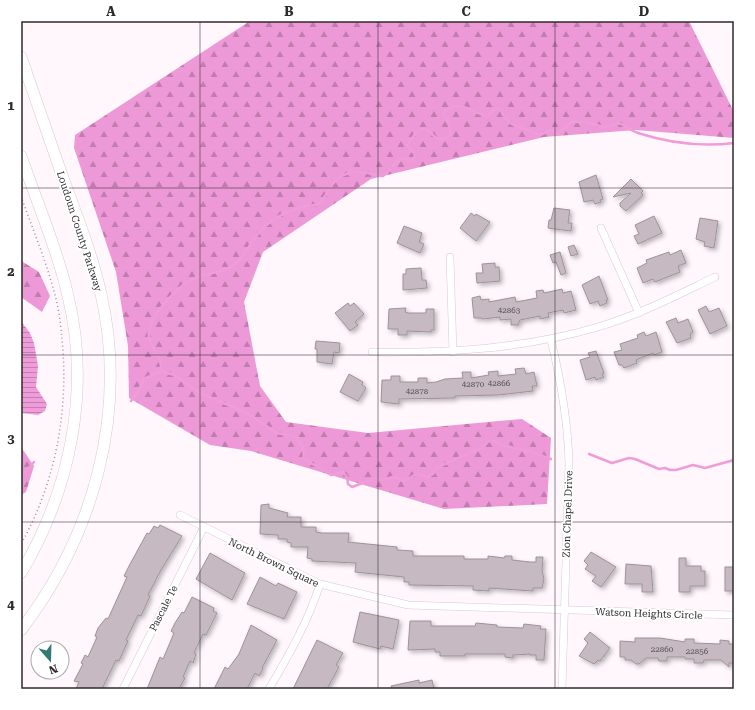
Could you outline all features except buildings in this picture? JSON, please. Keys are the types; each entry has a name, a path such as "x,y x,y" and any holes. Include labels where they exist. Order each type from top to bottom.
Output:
{"main road":[{"name":"Loudoun County Parkway","path":"21,57 96,272 108,334 110,392 102,457 81,528 55,581 21,630"},
{"path":"21,156 62,273 68,297 75,341 76,366 75,417 65,472 49,518 21,573"}],"street":[{"path":"601,228 639,313"},
{"path":"450,258 453,352"},
{"path":"372,352 474,351 551,340 599,327 639,313 715,277"},
{"name":"Zion Chapel Drive","path":"551,340 562,385 568,435 569,464 562,689"},
{"name":"North Brown Square","path":"180,515 320,584 408,605 564,610"},
{"name":"Pascale Te","path":"123,689 204,528"},
{"path":"269,689 304,626 320,584"},
{"name":"Watson Heights Circle","path":"564,610 734,615"}],"path":[{"path":"21,196 50,278 57,304 64,363 62,418 50,476 33,522 21,544"}],"green space":[{"path":"250,21 689,21 734,112 734,138 636,130 544,137 371,179 263,252 244,302 260,386 286,422 368,433 522,419 551,438 547,504 444,509 251,451 210,445 129,398 128,346 116,272 74,148 75,135"},
{"path":"21,257 23,262 39,272 50,296 42,312 21,297"},
{"path":"21,447 34,466 26,492 21,495"}],"shaded area":[{"path":"21,321 30,333 34,343 38,366 36,387 47,404 45,411 38,415 21,413"}],"waterway":[{"path":"131,401 139,390 144,379 161,371 161,365 151,342 149,330 154,317 177,290 184,284 197,277 219,272 232,266 241,258 260,231 268,223 304,206 316,205 324,198 335,181 341,176 349,173 360,172 383,176 401,158 413,161 415,155 407,145 418,130 425,129 438,139 445,139 450,135 449,125 443,112 451,108 457,106 467,108 482,115 489,116 492,111 498,108 512,124 540,135 551,130 558,134 571,122 584,122 604,127 619,123 638,133 674,142 710,145 734,143"},
{"path":"161,371 174,375 200,393 247,413 277,433 296,437 303,447 304,459 331,475 343,472 347,477 348,484 352,487 376,478 382,480 393,477 405,481 416,474 428,477 433,474 436,468 481,448 490,440 502,445 532,452 551,459"},
{"path":"589,454 612,463 629,458 659,469 665,468 670,470 676,470 693,465 705,468 734,460"},
{"path":"21,477 34,462"}]}
